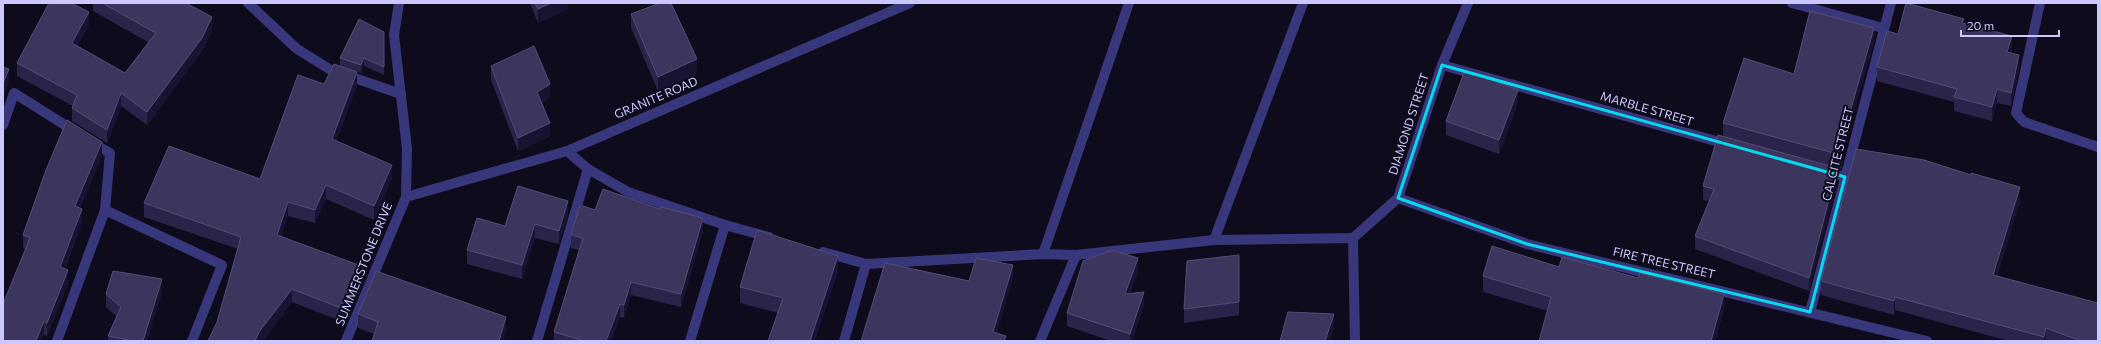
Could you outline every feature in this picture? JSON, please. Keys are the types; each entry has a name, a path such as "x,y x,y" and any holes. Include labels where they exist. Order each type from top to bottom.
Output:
{"street":[{"path":"248,3 297,49 331,70 401,94"},
{"path":"399,3 394,35 407,149 406,197"},
{"name":"GRANITE ROAD","path":"406,197 567,151 910,3"},
{"path":"1043,254 1129,3"},
{"path":"1214,240 1304,3"},
{"name":"DIAMOND STREET","path":"1398,198 1442,65 1468,3"},
{"path":"1792,3 1883,28"},
{"name":"CALCITE STREET","path":"1810,312 1883,28 1891,3"},
{"path":"2040,3 2016,113 2024,122 2098,147"},
{"name":"MARBLE STREET","path":"1442,65 1739,148"},
{"path":"3,124 14,93 110,153 105,210 56,341"},
{"path":"567,151 588,169 628,192 725,225 777,239"},
{"path":"1815,168 1845,177"},
{"path":"537,341 588,169"},
{"name":"SUMMERSTONE DRIVE","path":"346,341 406,197"},
{"path":"814,249 866,264 1043,254 1076,255 1214,240 1353,238 1398,198"},
{"name":"FIRE TREE STREET","path":"1398,198 1527,244 1927,341"},
{"path":"105,210 222,266 192,341"},
{"path":"690,341 725,225"},
{"path":"1353,238 1355,341"},
{"path":"1040,341 1076,255"},
{"path":"844,341 866,264"}],"highlighted area":[{"path":"1442,65 1845,177 1810,312 1527,244 1398,198"}],"building":[{"path":"49,3 71,3 89,12 72,43 125,73 156,33 102,3 186,3 212,17 202,38 147,112 121,93 107,130 72,108 77,95 17,63"},
{"path":"535,3 551,3 538,9"},
{"path":"660,3 671,3 697,59 658,77 631,14"},
{"path":"1906,3 1964,19 1962,23 2012,36 2007,52 2019,55 2011,93 1997,89 1992,107 1954,97 1957,89 1877,67 1887,31 1898,34"},
{"path":"1810,11 1874,28 1840,147 1843,147 1841,155 1723,123 1744,58 1794,74"},
{"path":"359,19 384,32 384,67 364,58 361,65 340,58"},
{"path":"534,46 550,84 537,92 550,123 518,138 491,66"},
{"path":"334,64 357,72 332,139 392,165 374,206 326,185 315,210 288,202 277,235 364,267 346,310 292,289 259,332 255,341 208,341 217,322 241,237 144,203 169,146 260,179 298,75 324,84"},
{"path":"3,67 9,69 3,83"},
{"path":"1465,70 1518,90 1499,140 1446,121"},
{"path":"67,120 102,142 75,206 82,209 60,267 68,270 47,323 44,321 36,341 3,341 3,304 30,238 23,235 46,170"},
{"path":"1718,135 1837,168 1809,278 1695,236 1714,189 1703,186"},
{"path":"1856,149 1924,160 1971,175 1971,173 2020,187 1993,275 2098,303 2098,341 2081,341 2046,328 2044,337 1895,297 1894,301 1821,281"},
{"path":"518,186 568,201 559,231 535,224 522,265 467,250 477,218 505,226"},
{"path":"603,189 660,209 661,207 703,218 681,294 631,282 624,305 620,304 606,341 585,341 554,332 583,238 571,235 580,205 595,210"},
{"path":"757,230 838,256 810,341 768,341 783,298 740,287"},
{"path":"1492,246 1559,267 1562,257 1638,278 1640,273 1724,294 1711,341 1539,341 1551,297 1483,276"},
{"path":"1112,250 1138,258 1125,294 1144,292 1130,334 1067,313 1083,261"},
{"path":"1239,255 1239,302 1184,309 1187,261"},
{"path":"976,258 1013,265 993,332 1006,336 1004,341 861,341 885,263 969,281"},
{"path":"113,271 162,279 143,341 133,341 108,336 121,307 106,294"},
{"path":"376,271 506,317 499,341 372,341 378,322 358,314"},
{"path":"1288,312 1334,314 1325,341 1280,341"}]}
